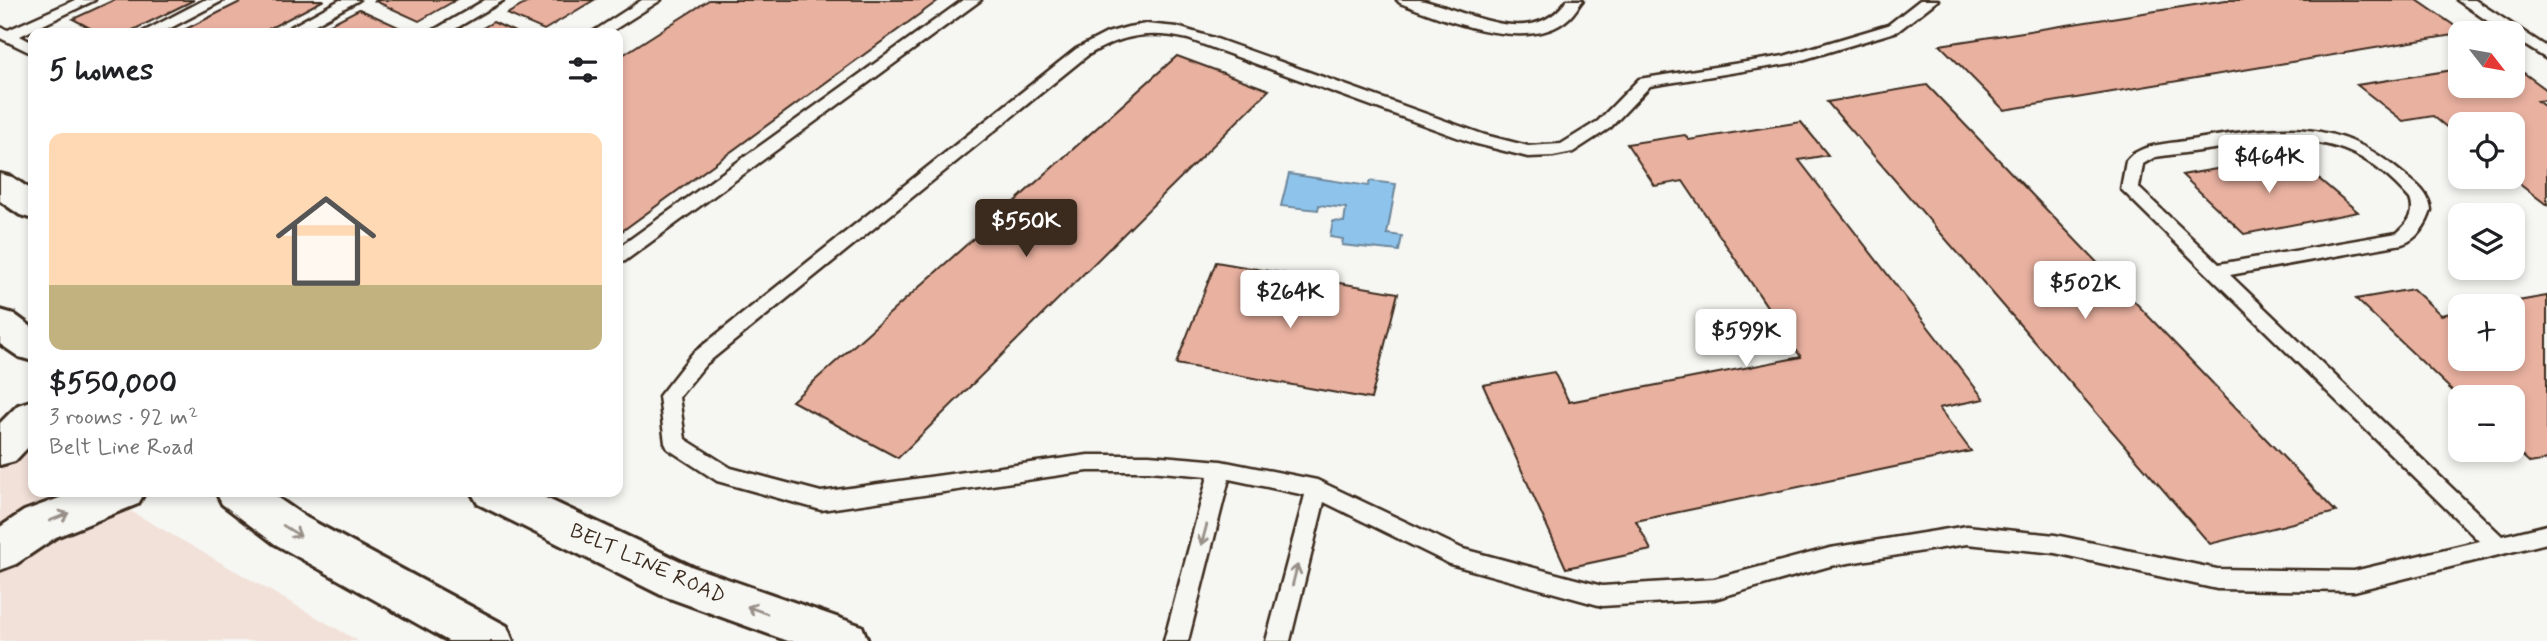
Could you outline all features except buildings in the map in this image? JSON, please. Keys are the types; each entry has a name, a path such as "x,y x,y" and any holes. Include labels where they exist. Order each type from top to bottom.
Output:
{"main road":[{"path":"0,185 28,204"},
{"path":"0,324 28,344"},
{"path":"0,449 28,421"},
{"path":"0,551 40,524 110,497"},
{"path":"244,497 291,531 490,641"},
{"name":"BELT LINE ROAD","path":"503,497 677,581 845,641"}],"lane":[{"path":"4,34 56,15 87,0"},
{"path":"159,28 216,0"},
{"path":"298,28 351,0"},
{"path":"446,28 496,0"},
{"path":"607,28 653,0"},
{"path":"623,253 973,0"},
{"path":"1405,0 1474,24 1530,30 1562,17 1575,0"},
{"path":"1930,0 1893,28 1786,60 1645,82 1581,141 1554,151 1525,152 1500,146 1218,44 1173,31 1146,29 1110,35 1082,52 699,359 669,396 675,443 725,475 821,501 1088,463 1149,463 1221,469 1317,489 1458,557 1602,596 1714,589 1830,557 1968,535 2055,544 2217,579 2354,581 2547,534"},
{"path":"2465,0 2547,54"},
{"path":"4,34 28,46"},
{"path":"2214,271 2402,238 2418,225 2422,210 2418,196 2369,154 2350,144 2294,133 2151,152 2135,161 2130,175 2130,189 2214,271 2497,545"},
{"path":"1176,641 1221,469"},
{"path":"1278,641 1317,489"}],"shaded area":[{"path":"0,436 28,452 28,497 106,497 358,641 0,641"}],"water":[{"path":"1289,174 1368,186 1370,181 1396,184 1387,234 1402,236 1399,251 1342,245 1343,239 1330,237 1333,221 1344,222 1346,208 1319,205 1318,210 1281,206"}]}
